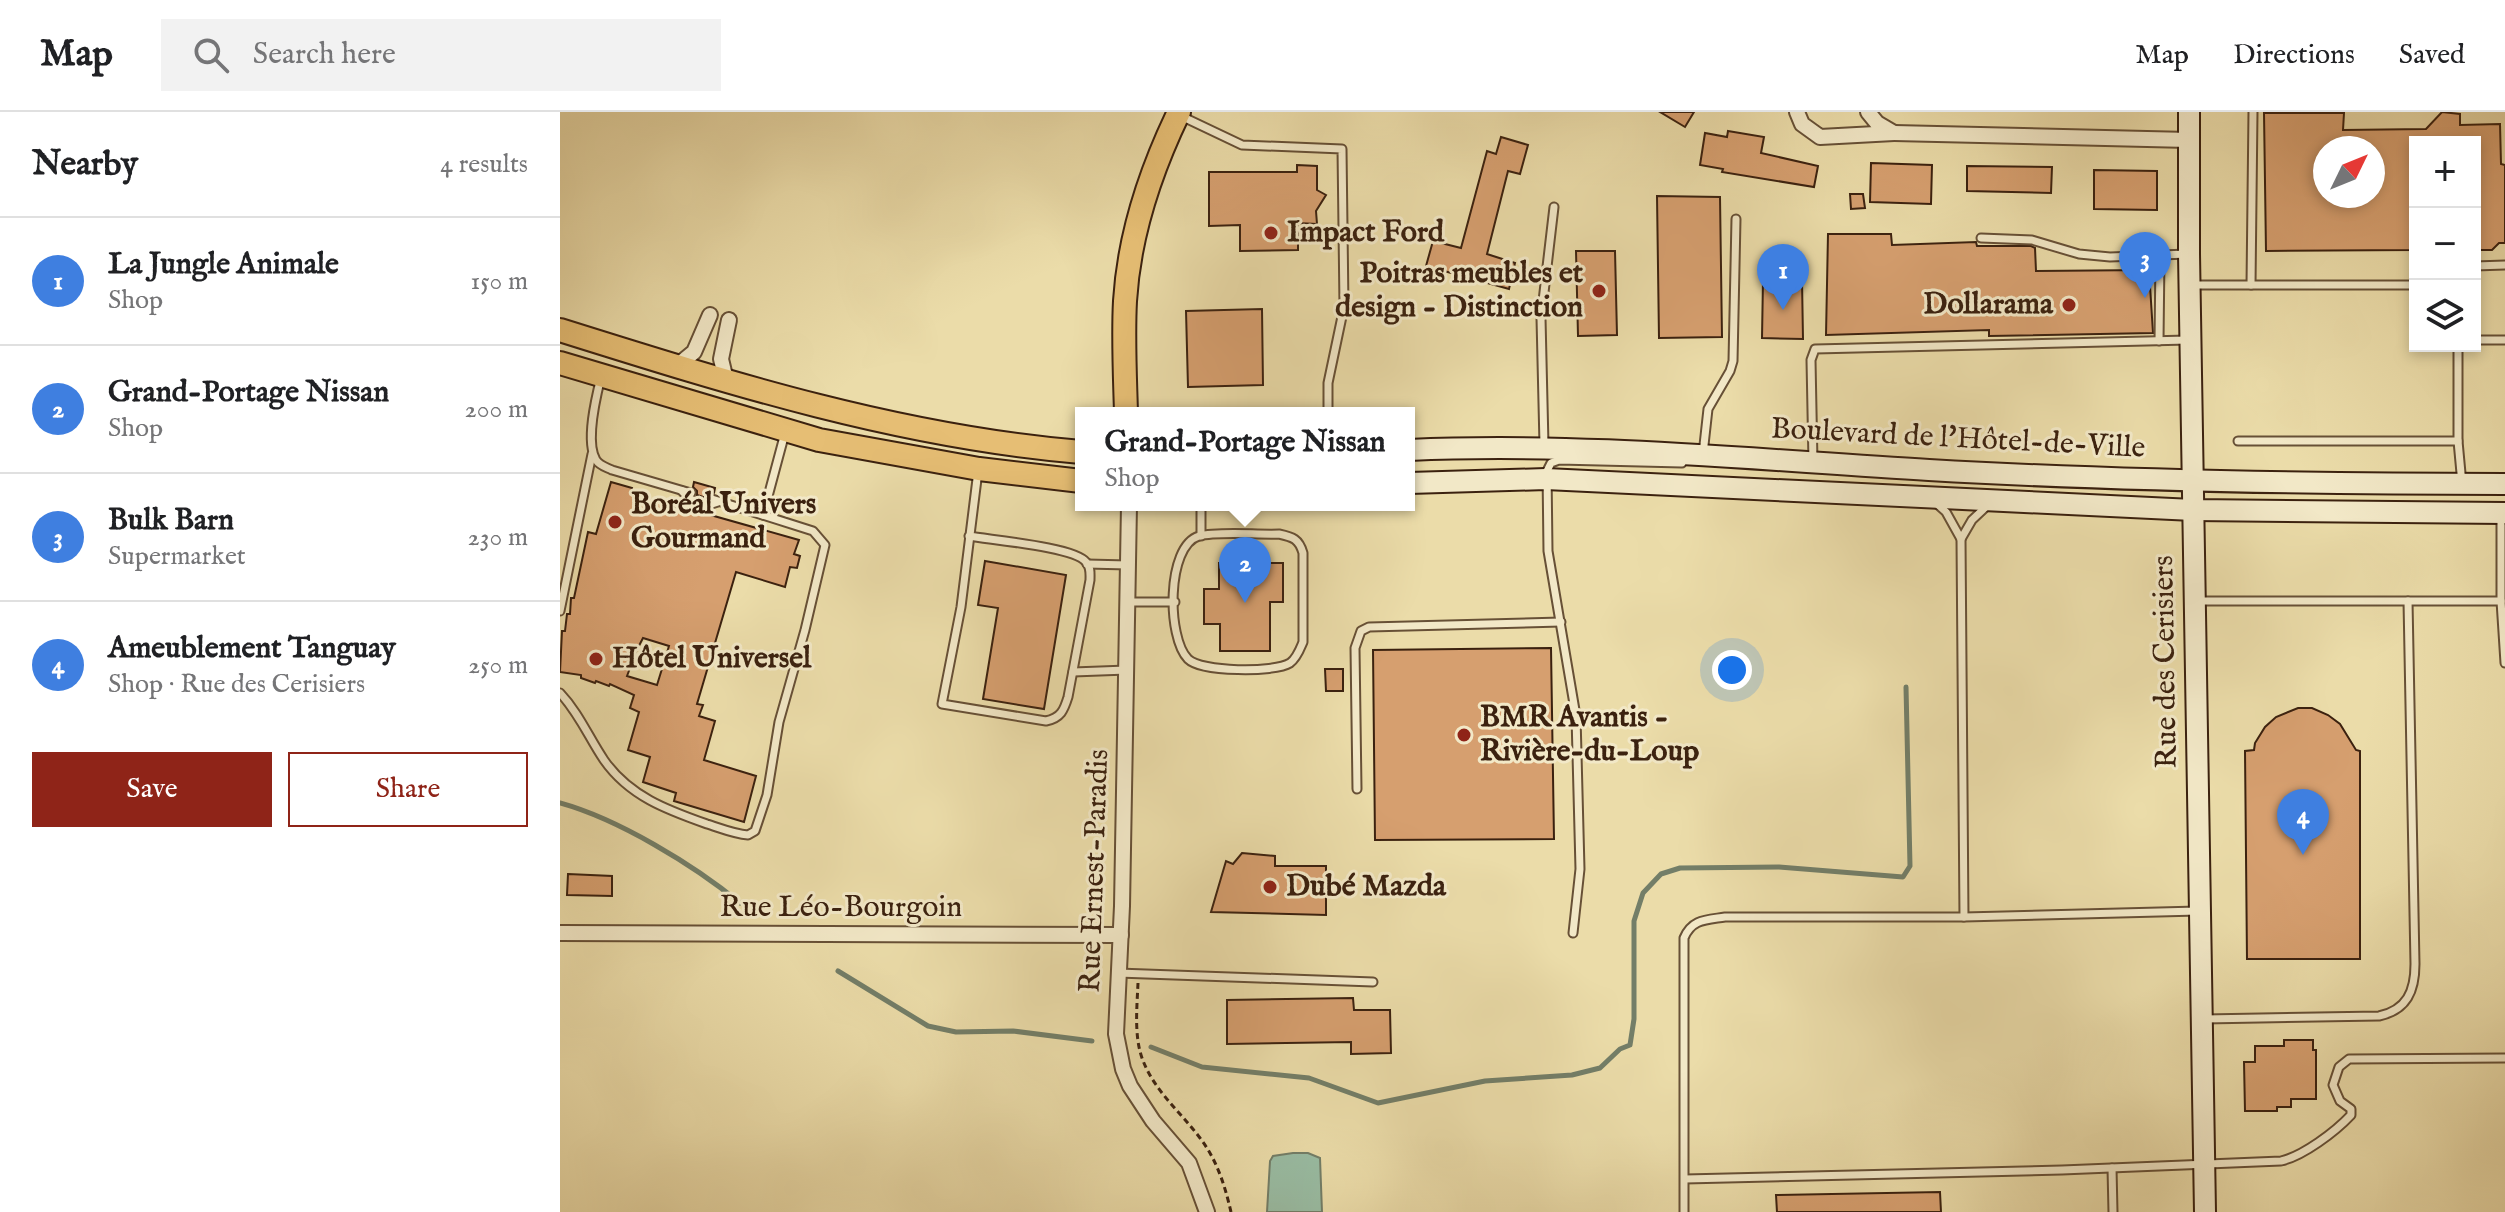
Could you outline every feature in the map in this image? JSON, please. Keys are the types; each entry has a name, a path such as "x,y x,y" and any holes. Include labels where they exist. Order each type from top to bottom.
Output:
{"main road":[{"name":"Rue des Cerisiers","path":"2189,112 2205,1212"},
{"path":"1126,407 1125,304 1133,244 1150,183 1178,113"},
{"path":"560,330 878,422 970,439 1075,451"},
{"path":"560,363 786,431 853,447 979,469 1075,480"},
{"name":"Boulevard de l'Hôtel-de-Ville","path":"1415,450 1544,448 2193,482 2505,484"},
{"name":"Boulevard de l'Hôtel-de-Ville","path":"1415,483 1546,479 2193,510 2503,513"}],"street":[{"path":"1797,112 1802,124 1820,137 1894,133 2189,140"},
{"path":"1868,112 1877,123 1894,133"},
{"path":"677,366 694,352 710,315"},
{"path":"726,380 721,359 729,320"},
{"name":"Rue Ernest-Paradis","path":"1129,511 1121,935 1116,1034 1123,1069 1141,1106 1189,1163 1207,1212"},
{"name":"Rue Léo-Bourgoin","path":"560,933 1121,935"}],"lane":[{"path":"2251,285 2253,112"},
{"path":"1178,113 1242,145 1342,149 1344,307 1328,383 1328,407"},
{"path":"1544,448 1541,318 1554,207"},
{"path":"1703,455 1708,409 1733,361 1736,219"},
{"path":"1981,238 2032,240 2079,254 2110,257 2189,254"},
{"path":"2159,341 2160,256"},
{"path":"2481,266 2505,265"},
{"path":"2190,285 2409,285"},
{"path":"1813,462 1811,360 1815,349 2190,340"},
{"path":"2481,340 2505,340"},
{"path":"2458,352 2458,441 2462,484"},
{"path":"560,611 593,451 594,406 601,377"},
{"path":"763,515 786,431"},
{"path":"2238,441 2458,441"},
{"path":"560,693 574,707 617,777 634,792 675,813 748,835 755,831 767,795 779,722 825,545 813,531 716,500 710,506 689,500 687,492 602,466 593,451"},
{"path":"1573,933 1580,869 1576,716 1547,547 1546,479 1549,466 1555,461 1665,464 1748,458"},
{"path":"969,536 1066,551 1087,564 1090,580 1073,672 1063,712 1055,719 1046,721 942,704 961,607 969,536 979,469"},
{"path":"1931,499 1946,512 1961,539 1964,917"},
{"path":"1961,539 1972,520 1992,501"},
{"path":"1201,511 1201,536"},
{"path":"2503,513 2501,601 2505,663"},
{"path":"1279,534 1300,542 1303,553 1303,642 1290,663 1272,668 1201,667 1189,660 1176,638 1175,602 1181,549 1188,541 1201,536 1279,534"},
{"path":"1087,564 1128,565"},
{"path":"2195,601 2501,601"},
{"path":"2202,1019 2379,1016 2402,1006 2412,993 2415,964 2408,601"},
{"path":"1128,602 1175,602"},
{"path":"1357,789 1355,648 1361,631 1369,627 1561,622"},
{"path":"1073,672 1127,670"},
{"path":"1684,1212 1684,938 1688,928 1697,921 1725,917 1964,917 2200,911"},
{"path":"1118,973 1373,982"},
{"path":"1685,1179 2281,1161 2309,1149 2351,1115 2351,1109 2340,1101 2333,1085 2339,1067 2349,1059 2505,1058"},
{"path":"2112,1168 2113,1212"}],"path":[{"path":"1138,974 1137,1041 1141,1056 1159,1091 1213,1157 1231,1212"}],"shaded area":[{"path":"1308,1153 1320,1158 1322,1212 1267,1212 1270,1161 1273,1156"}],"building":[{"path":"1660,112 1694,112 1685,127"},
{"path":"2442,112 2460,114 2460,125 2500,124 2501,164 2505,165 2505,243 2499,243 2492,250 2481,250 2481,136 2409,136 2409,250 2266,251 2264,113 2344,113 2343,130 2426,129"},
{"path":"1728,131 1764,137 1761,153 1818,166 1814,187 1722,172 1723,169 1700,165 1705,133 1727,137"},
{"path":"1501,137 1528,145 1520,174 1508,171 1487,254 1515,263 1509,289 1426,266 1433,241 1461,248 1487,151 1496,154"},
{"path":"1871,163 1932,165 1931,204 1870,202"},
{"path":"1297,165 1317,166 1317,190 1326,195 1316,211 1317,224 1298,223 1298,250 1240,251 1240,225 1209,226 1209,172 1297,172"},
{"path":"1967,166 2052,167 2051,193 1967,191"},
{"path":"2094,170 2157,171 2157,210 2094,209"},
{"path":"1850,194 1863,194 1865,208 1851,209"},
{"path":"1657,196 1720,197 1722,337 1659,338"},
{"path":"1828,234 1891,234 1892,245 1976,242 1977,246 2031,246 2035,248 2036,271 2149,270 2153,333 1989,336 1989,330 1826,335"},
{"path":"1576,251 1615,251 1617,335 1578,336"},
{"path":"1763,280 1802,280 1803,339 1762,338"},
{"path":"1262,309 1263,385 1188,387 1186,311"},
{"name":"Hôtel Universel","path":"611,482 632,488 631,494 686,510 688,505 708,511 707,514 799,540 794,554 800,556 797,568 790,567 785,587 736,572 697,704 703,705 699,716 715,721 704,760 756,776 744,822 674,801 676,793 643,782 650,757 628,750 639,712 630,708 634,695 610,684 595,683 581,678 581,675 560,672 562,631 565,631 567,614 570,614 571,598 574,598 588,532 596,534","holes":["643,638 669,646 657,685 627,676 628,667"]},
{"path":"694,482 715,488 714,493 706,498 697,495"},
{"path":"985,561 1066,575 1044,709 983,699 998,608 978,605"},
{"path":"1219,563 1283,563 1283,602 1270,602 1270,651 1220,651 1220,624 1204,624 1204,589 1219,589"},
{"path":"1551,648 1554,839 1375,840 1373,650"},
{"path":"1325,669 1343,669 1343,691 1326,691"},
{"path":"2298,708 2312,708 2328,715 2340,724 2356,750 2360,751 2360,959 2247,959 2245,751 2254,750 2265,727 2276,717"},
{"path":"1242,853 1275,856 1275,866 1326,866 1326,915 1211,912 1226,861 1233,864"},
{"path":"568,874 612,876 612,896 567,895"},
{"path":"1353,998 1354,1010 1390,1010 1391,1053 1351,1054 1351,1042 1227,1044 1227,1000"},
{"path":"2284,1040 2313,1040 2313,1050 2316,1050 2316,1099 2291,1099 2291,1107 2277,1107 2277,1111 2245,1111 2244,1062 2255,1062 2255,1046 2284,1046"},
{"path":"1940,1192 1941,1212 1777,1212 1776,1195"}],"waterway":[{"path":"1151,1047 1202,1067 1309,1078 1378,1103 1485,1081 1572,1075 1600,1068 1620,1049 1630,1045 1634,1019 1634,921 1643,893 1661,874 1680,868 1779,867 1903,877 1910,866 1906,687"},
{"path":"560,803 606,820 654,845 740,903"},
{"path":"838,971 928,1026 956,1032 1013,1031 1092,1041"}],"place":[{"name":"Impact Ford","path":"1271,233"},
{"name":"Poitras meubles et design - Distinction","path":"1599,291"},
{"name":"Bulk Barn","path":"2145,298"},
{"name":"Dollarama","path":"2069,305"},
{"name":"La Jungle Animale","path":"1783,310"},
{"name":"Boréal Univers Gourmand","path":"615,522"},
{"name":"Grand-Portage Nissan","path":"1245,603"},
{"name":"Hôtel Universel","path":"596,659"},
{"name":"BMR Avantis - Rivière-du-Loup","path":"1464,735"},
{"name":"Ameublement Tanguay","path":"2303,855"},
{"name":"Dubé Mazda","path":"1270,887"}]}
